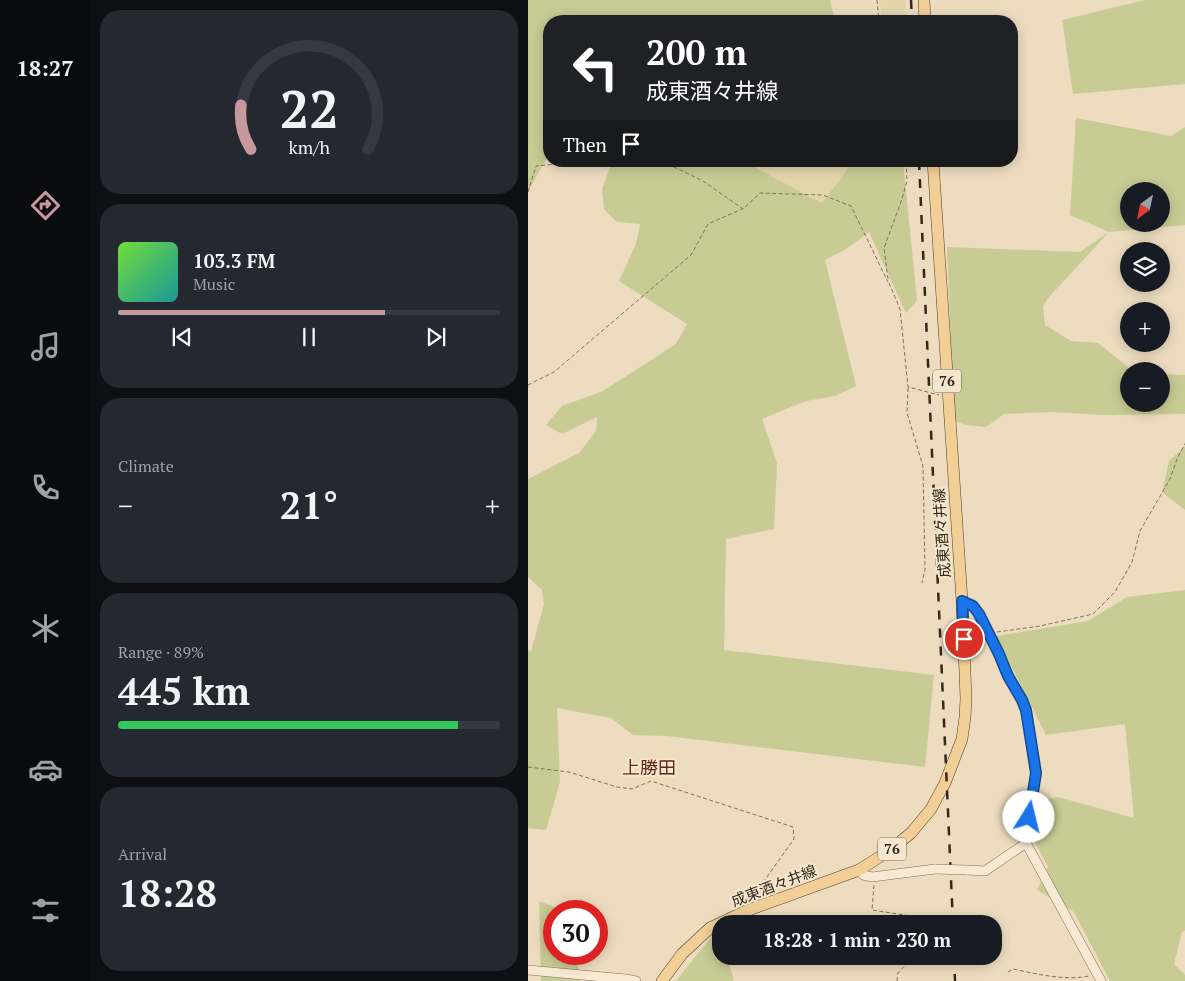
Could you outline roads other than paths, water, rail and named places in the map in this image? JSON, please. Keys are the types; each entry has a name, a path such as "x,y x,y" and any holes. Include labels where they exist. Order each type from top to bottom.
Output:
{"main road":[{"path":"924,0 925,15"},
{"name":"成東酒々井線","path":"662,981 682,954 710,928 754,908 859,870 889,851 911,833 931,809 956,758 962,739 966,676 933,167"}],"street":[{"path":"962,601 973,606 979,614 1026,710 1036,773 1026,843 1099,977"},
{"path":"859,870 863,875 875,876 935,869 985,871 1026,843"},
{"path":"528,970 636,981"}],"railway":[{"path":"911,0 912,15"},
{"path":"919,167 953,915"},
{"path":"954,965 955,981"}],"district":[{"name":"上勝田","path":"649,768"}]}
